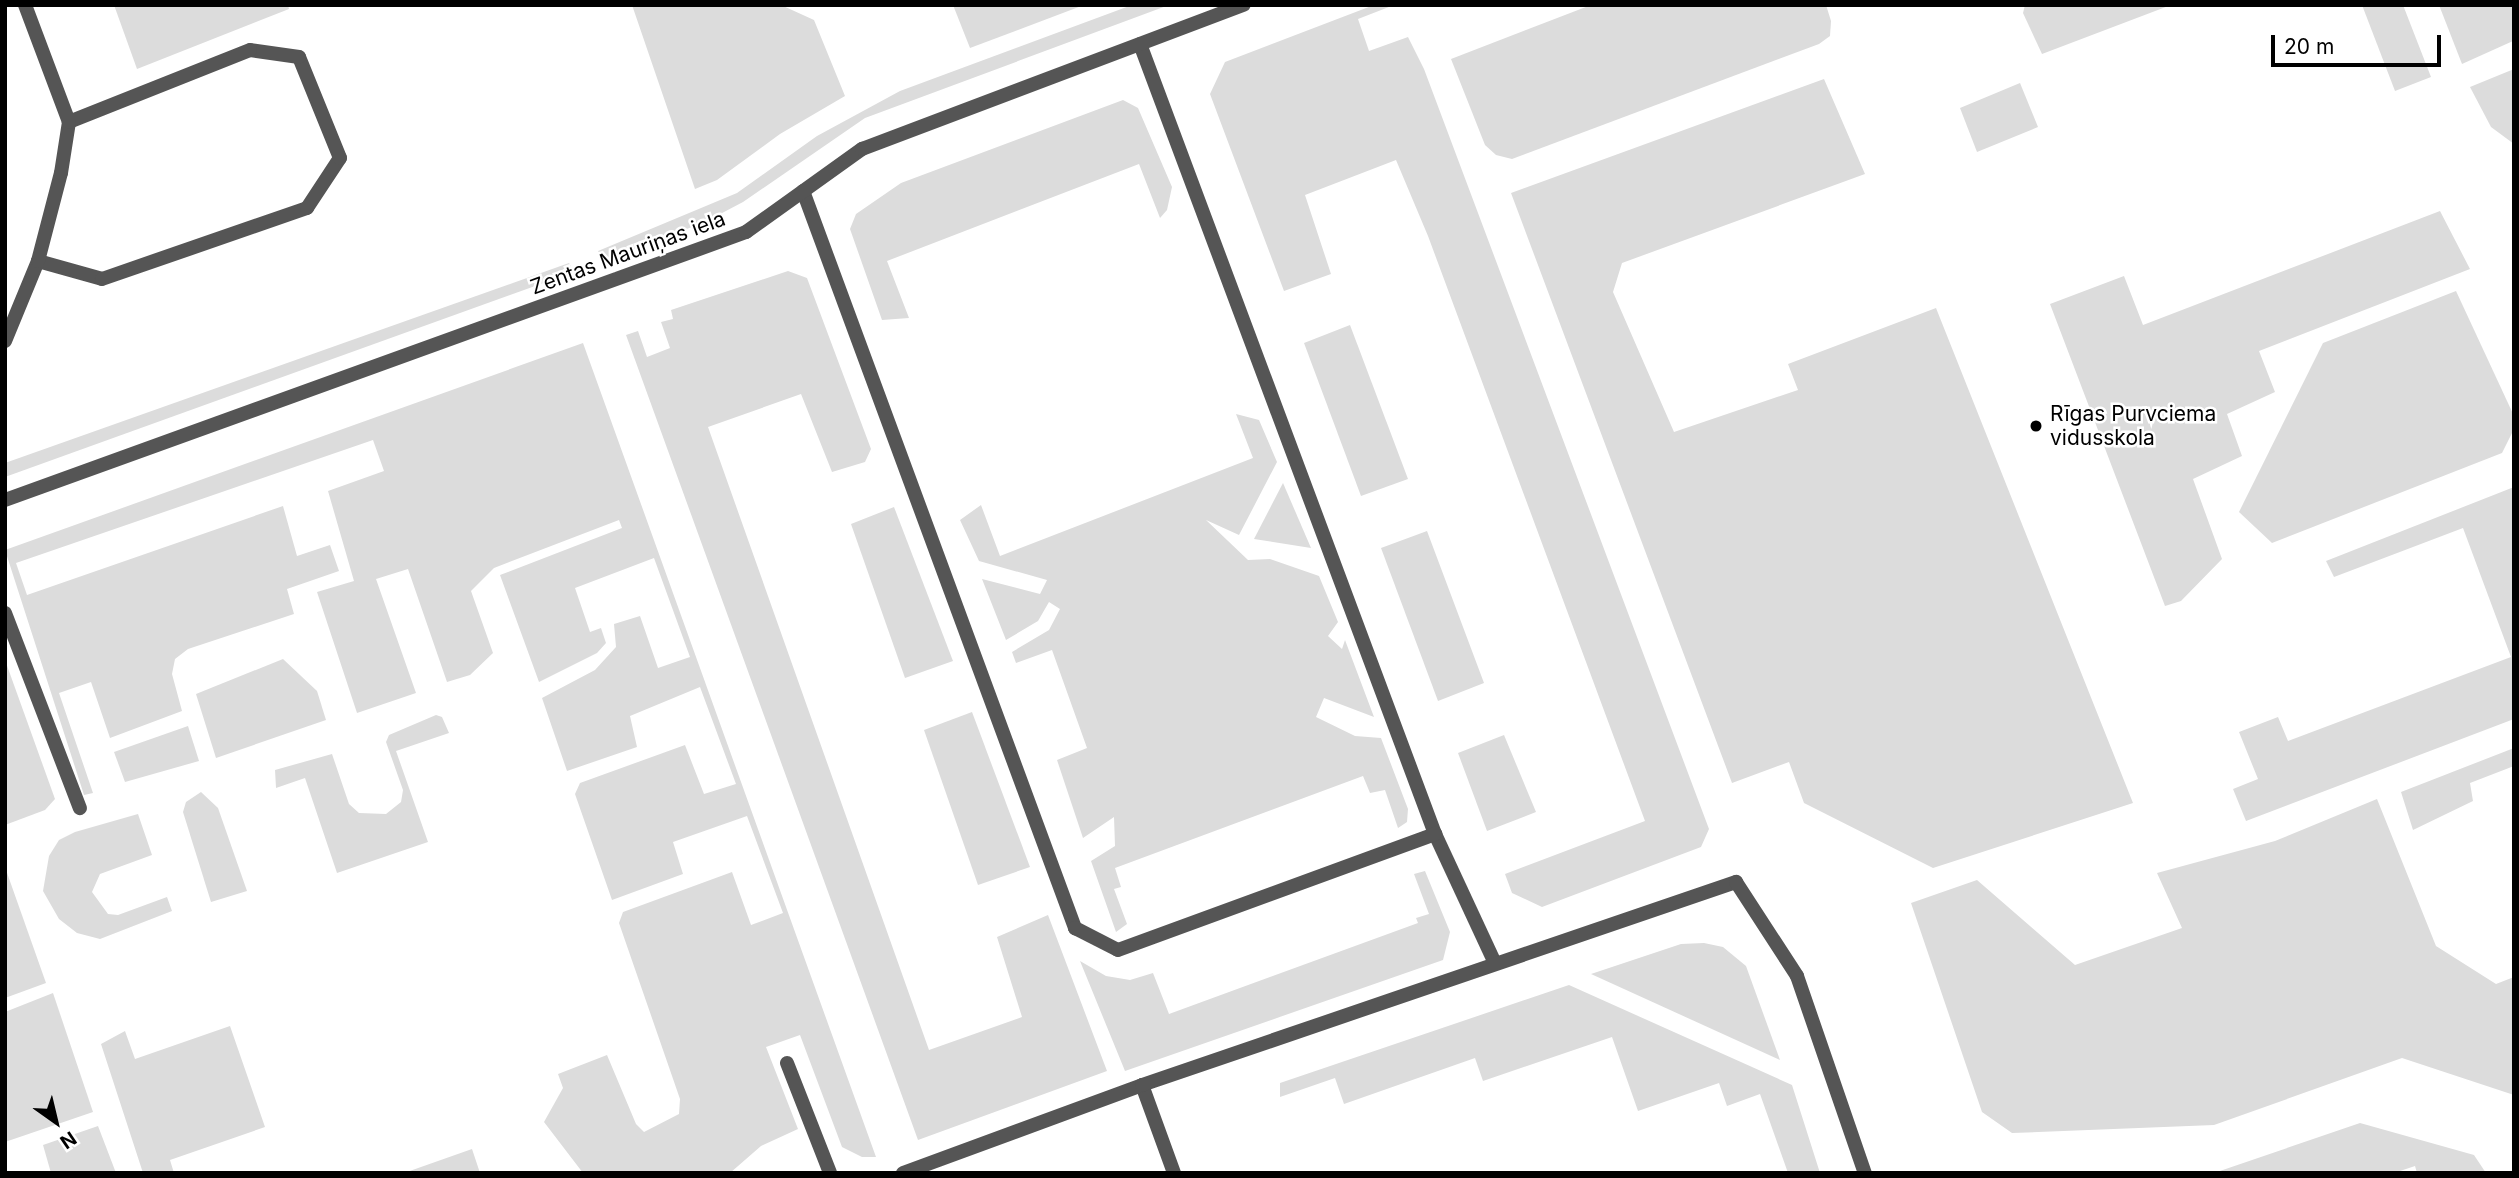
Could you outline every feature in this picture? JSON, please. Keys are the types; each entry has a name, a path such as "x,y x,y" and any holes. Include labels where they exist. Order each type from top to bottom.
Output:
{"street":[{"path":"5,341 38,261 61,173 69,122 25,5"},
{"name":"Zentas Mauriņas iela","path":"5,499 746,232 862,149 1244,5"},
{"path":"1140,44 1435,834 1495,963"},
{"path":"38,261 102,279 307,208 340,158 299,57 250,50 69,122"},
{"path":"803,191 1074,928 1118,950 1435,834"},
{"path":"5,613 80,808"},
{"path":"904,1173 1142,1085 1736,882 1797,976 1866,1173"},
{"path":"788,1063 830,1173"},
{"path":"1142,1085 1174,1173"}],"shaded area":[{"path":"114,5 288,5 289,9 137,69"},
{"path":"632,5 781,5 814,20 845,96 780,134 717,180 695,189"},
{"path":"953,5 1084,5 970,48"},
{"path":"1132,5 1169,5 865,118 743,202 705,222 603,261 598,251 737,193 817,136 900,91"},
{"path":"1374,5 1394,5 1358,19 1369,51 1408,37 1424,69 1709,829 1701,847 1542,907 1512,893 1505,874 1645,821 1428,236 1396,160 1305,195 1331,274 1284,291 1210,94 1225,62"},
{"path":"1591,5 1826,5 1831,21 1830,36 1819,44 1512,159 1496,155 1485,145 1451,59"},
{"path":"2025,5 2171,5 2042,54 2023,13"},
{"path":"2362,5 2403,5 2431,77 2395,91"},
{"path":"2439,5 2514,5 2513,41 2462,64"},
{"path":"2514,69 2514,144 2491,127 2470,87"},
{"path":"1824,79 1865,174 1622,263 1613,292 1674,432 1798,390 1788,364 1936,308 2133,803 1933,868 1804,803 1789,762 1732,783 1511,193"},
{"path":"2020,83 2038,127 1977,152 1960,108"},
{"path":"1123,100 1138,108 1172,187 1167,210 1160,218 1139,164 887,261 909,318 882,320 850,229 856,214 901,183"},
{"path":"2440,211 2470,269 2259,351 2275,392 2227,414 2242,456 2193,479 2222,559 2181,601 2165,606 2050,304 2124,276 2143,325"},
{"path":"569,263 574,272 5,477 5,463"},
{"path":"788,271 807,278 871,449 865,462 832,472 801,394 708,427 929,1050 1022,1017 997,937 1048,915 1107,1071 918,1140 626,335 638,331 647,357 670,348 661,322 673,319 671,310"},
{"path":"2456,291 2514,416 2514,429 2502,453 2272,543 2239,512 2323,343"},
{"path":"1350,325 1408,479 1361,496 1304,343"},
{"path":"583,343 876,1157 862,1157 842,1147 800,1035 766,1047 798,1129 761,1146 730,1173 583,1173 544,1122 563,1088 558,1074 607,1055 636,1124 644,1132 679,1114 680,1099 619,923 623,912 732,872 751,925 783,913 747,816 673,842 683,874 612,900 575,794 580,783 685,745 704,794 736,784 700,687 630,716 637,747 567,771 542,698 595,670 616,647 614,624 640,616 658,668 690,657 654,558 575,588 590,632 601,628 606,643 597,653 539,682 500,575 622,528 619,520 494,568 471,591 493,653 470,675 447,682 408,569 376,579 416,693 357,713 317,592 354,581 328,491 384,471 373,440 16,563 27,595 283,506 297,556 330,545 339,571 287,589 294,614 188,649 175,659 172,674 182,711 110,738 91,682 59,693 93,793 84,795 5,550"},
{"path":"1236,414 1259,420 1277,462 1239,535 1206,520 1248,560 1270,559 1319,576 1338,622 1328,636 1342,649 1345,640 1374,717 1324,698 1316,717 1355,736 1381,738 1408,809 1407,822 1398,828 1385,790 1370,793 1363,776 1115,868 1121,887 1114,889 1127,924 1116,932 1091,861 1115,846 1114,817 1083,838 1057,760 1087,748 1052,650 1016,663 1012,652 1049,630 1060,609 1049,602 1038,621 1006,640 982,579 1040,594 1047,580 979,561 960,520 981,505 1000,556 1253,458"},
{"path":"1283,483 1311,548 1254,539"},
{"path":"2514,487 2514,719 2246,821 2233,789 2258,779 2239,732 2278,717 2288,741 2511,657 2463,528 2334,577 2326,561"},
{"path":"894,507 953,661 905,678 851,524"},
{"path":"1427,531 1484,683 1438,701 1381,548"},
{"path":"283,659 317,691 326,720 216,758 196,694"},
{"path":"5,660 55,799 45,810 5,825"},
{"path":"972,712 1030,867 978,885 924,730"},
{"path":"436,715 442,717 449,733 396,751 428,842 337,873 305,778 276,788 275,770 332,754 349,804 359,813 386,814 401,802 403,790 386,742 389,735"},
{"path":"188,726 199,761 125,782 114,752"},
{"path":"1504,735 1536,812 1487,831 1458,753"},
{"path":"2514,748 2514,766 2470,783 2473,801 2413,830 2401,792"},
{"path":"201,792 218,808 247,891 211,902 183,812 186,802"},
{"path":"2377,799 2436,946 2496,984 2514,977 2514,1095 2402,1058 2214,1125 2012,1133 1982,1112 1911,903 1977,880 2075,965 2182,928 2157,873 2275,841"},
{"path":"138,814 152,855 100,874 92,892 108,914 118,915 167,897 172,911 100,939 77,933 59,919 43,891 49,856 59,840 75,832"},
{"path":"5,871 46,983 5,998"},
{"path":"1425,871 1450,932 1443,960 1125,1071 1080,961 1106,976 1130,980 1153,973 1169,1014 1418,923 1416,918 1429,914 1414,874"},
{"path":"1704,943 1723,947 1746,966 1780,1060 1591,974 1681,944"},
{"path":"1569,985 1792,1085 1820,1173 1788,1173 1760,1094 1727,1106 1719,1083 1638,1111 1612,1037 1483,1081 1475,1058 1344,1104 1335,1078 1280,1097 1280,1083"},
{"path":"53,993 93,1112 5,1142 5,1012"},
{"path":"230,1026 265,1127 170,1160 174,1173 143,1173 101,1044 125,1031 135,1059"},
{"path":"2360,1123 2474,1155 2486,1173 2417,1173 2415,1166 2394,1173 2214,1173"},
{"path":"98,1126 116,1173 51,1173 43,1145"},
{"path":"472,1149 480,1173 404,1173"}],"place":[{"name":"Rīgas Purvciema vidusskola","path":"2036,426"}]}
